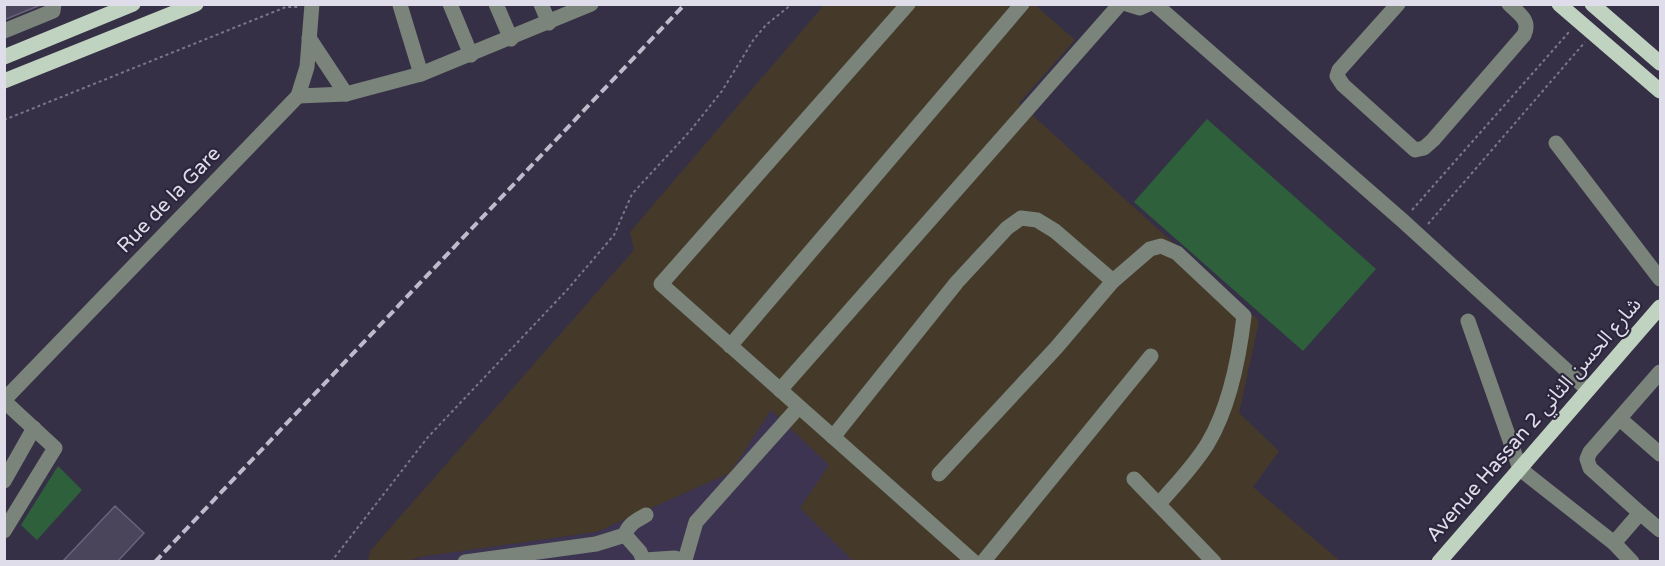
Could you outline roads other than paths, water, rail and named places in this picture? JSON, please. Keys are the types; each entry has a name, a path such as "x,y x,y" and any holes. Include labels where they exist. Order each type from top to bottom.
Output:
{"main road":[{"path":"4,57 133,4"},
{"path":"4,81 196,4"},
{"path":"1559,4 1660,91"},
{"path":"1592,4 1660,63"},
{"name":"Avenue Hassan 2 شارع الحسن الثاني","path":"1439,561 1660,307"}],"street":[{"path":"4,31 53,11 54,4"},
{"path":"450,4 471,55"},
{"path":"496,4 511,39"},
{"path":"541,4 549,23"},
{"path":"908,4 661,284 974,561"},
{"path":"730,346 1023,4"},
{"path":"780,390 1119,4"},
{"path":"1127,4 1140,8 1149,4"},
{"path":"1155,4 1403,221 1588,390"},
{"path":"1398,4 1339,70 1338,76 1343,85 1415,150 1424,148 1433,140 1524,34 1527,28 1526,20 1509,4"},
{"path":"400,5 421,74"},
{"path":"298,96 346,94 421,74 511,39 588,5"},
{"name":"Rue de la Gare","path":"4,400 298,96 307,67 311,6"},
{"path":"309,38 346,94"},
{"path":"1556,143 1660,279"},
{"path":"833,437 957,282 1007,228 1021,218 1037,220 1055,231 1113,281"},
{"path":"939,474 1056,348 1113,281 1150,249 1161,246 1177,253 1244,316 1242,338 1223,415 1207,446 1159,504"},
{"path":"1468,321 1520,469 1614,543 1632,561"},
{"path":"983,561 1151,356"},
{"path":"1660,372 1590,452 1587,463 1660,530"},
{"path":"4,400 55,448 4,531"},
{"path":"625,535 640,552 644,561 675,558 685,561 696,522 796,410"},
{"path":"1620,419 1660,454"},
{"path":"4,481 34,428"},
{"path":"1134,479 1214,561"},
{"path":"1614,543 1640,513"},
{"path":"625,535 626,529 633,522 646,515"},
{"path":"465,561 596,544 625,535"}],"railway":[{"path":"155,562 685,4"}]}
